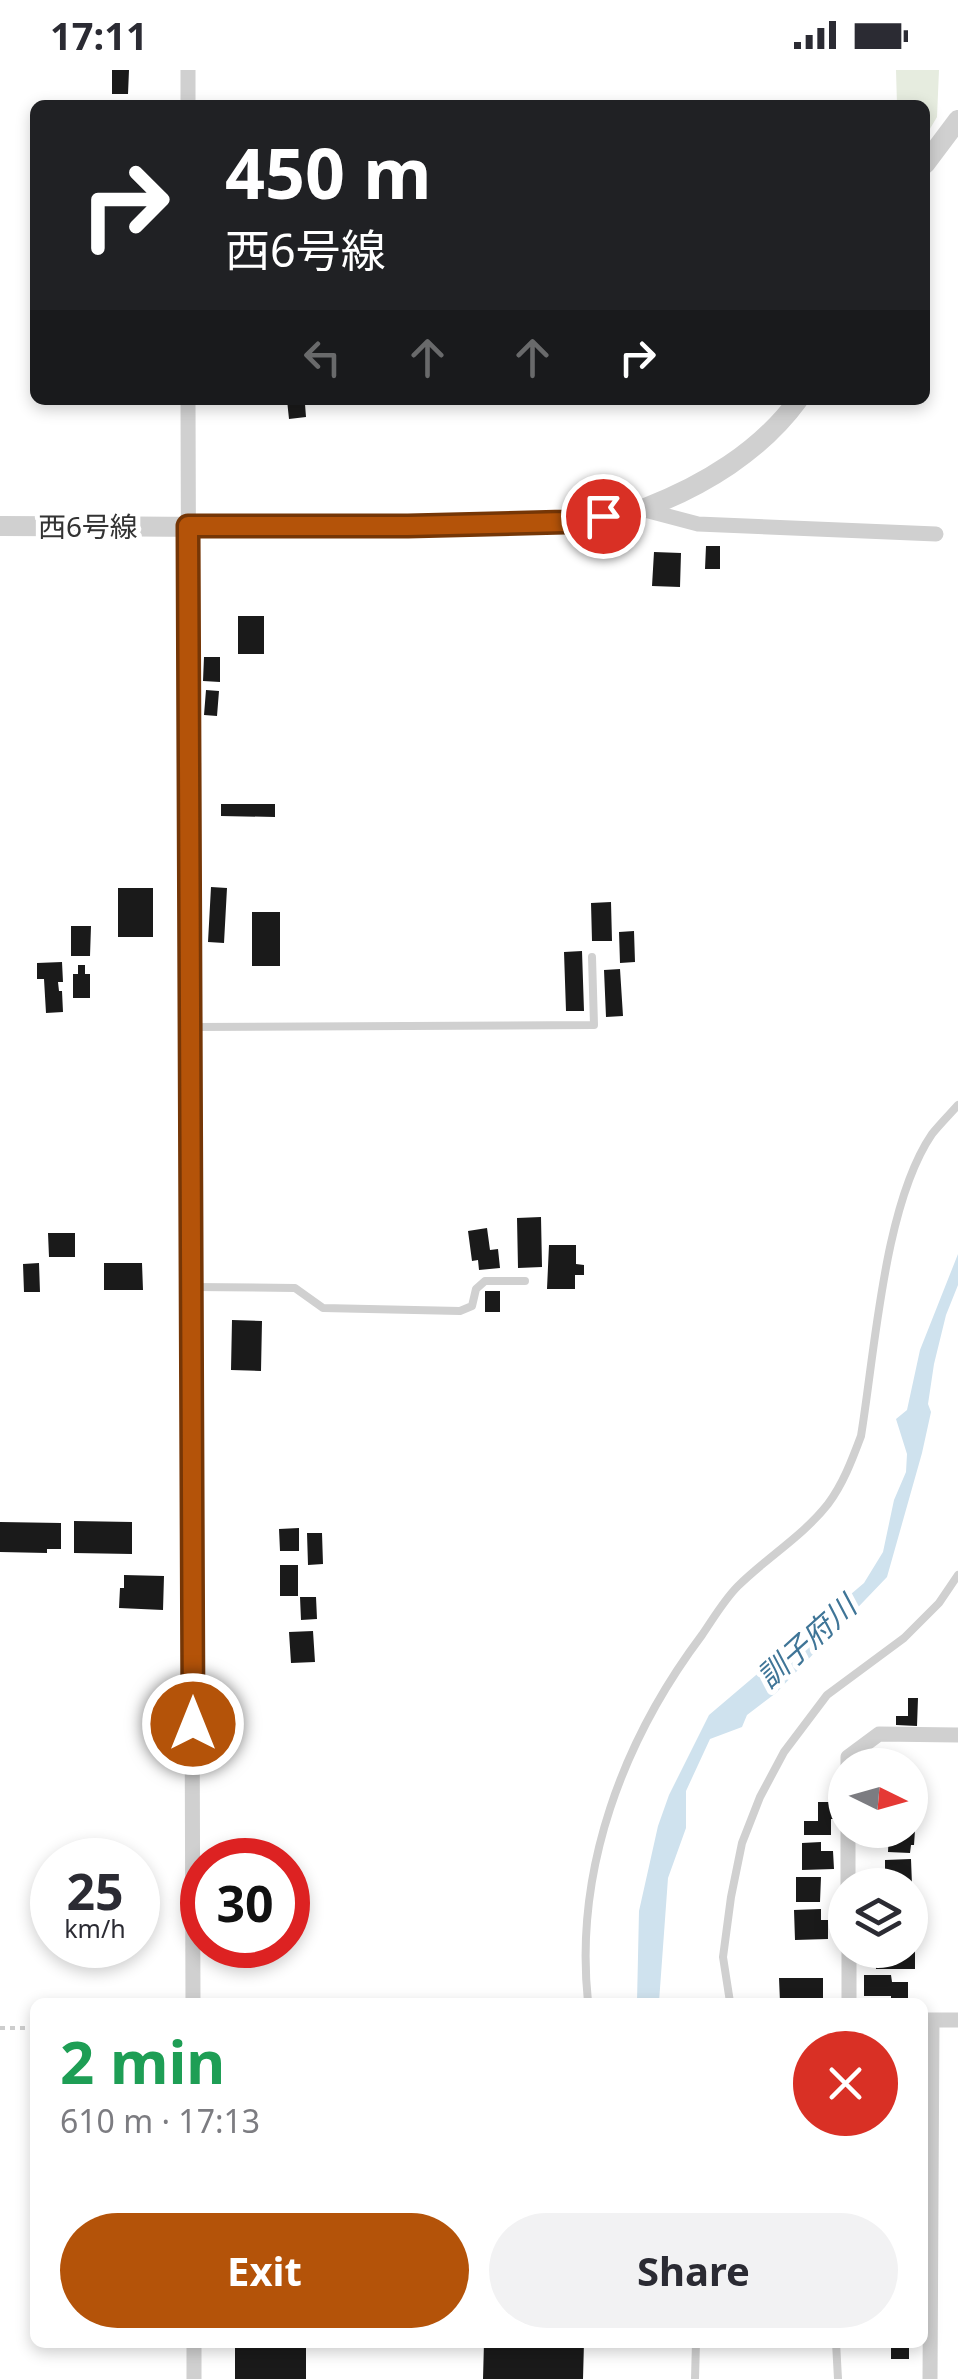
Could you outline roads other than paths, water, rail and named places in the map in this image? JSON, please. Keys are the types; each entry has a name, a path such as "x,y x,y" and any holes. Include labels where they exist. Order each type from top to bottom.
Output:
{"street":[{"path":"188,70 188,100"},
{"path":"930,157 958,120"},
{"path":"188,405 194,1287 193,1998"},
{"name":"西6号線","path":"0,526 565,522 641,509 709,478 748,452 793,405"},
{"path":"641,509 698,524 936,534"},
{"path":"860,1748 878,1734 958,1735"},
{"path":"849,1968 849,1998"},
{"path":"928,2020 958,2020"},
{"path":"928,2140 930,2379"},
{"path":"194,2348 194,2379"}],"lane":[{"path":"192,1027 594,1026 592,957"},
{"path":"588,1998 585,1969 594,1867 628,1757 664,1687 737,1588 828,1504 848,1471 861,1436 898,1218 912,1172 932,1135 958,1105"},
{"path":"194,1287 295,1288 322,1308 460,1311 472,1306 476,1289 485,1281 525,1281"},
{"path":"729,1998 723,1956 730,1897 742,1843 760,1796 784,1752 827,1695 904,1638 940,1603 958,1575"},
{"path":"695,2379 696,2348"},
{"path":"836,2348 838,2379"}],"water":[{"name":"訓子府川","path":"958,1254 958,1285 934,1364 928,1404 931,1412 922,1453 887,1577 776,1693 747,1715 742,1727 710,1739 686,1791 686,1828 668,1878 659,1998 637,1998 639,1911 669,1795 709,1715 864,1583 883,1552 894,1500 906,1472 907,1454 896,1419 907,1410 920,1350"}]}
